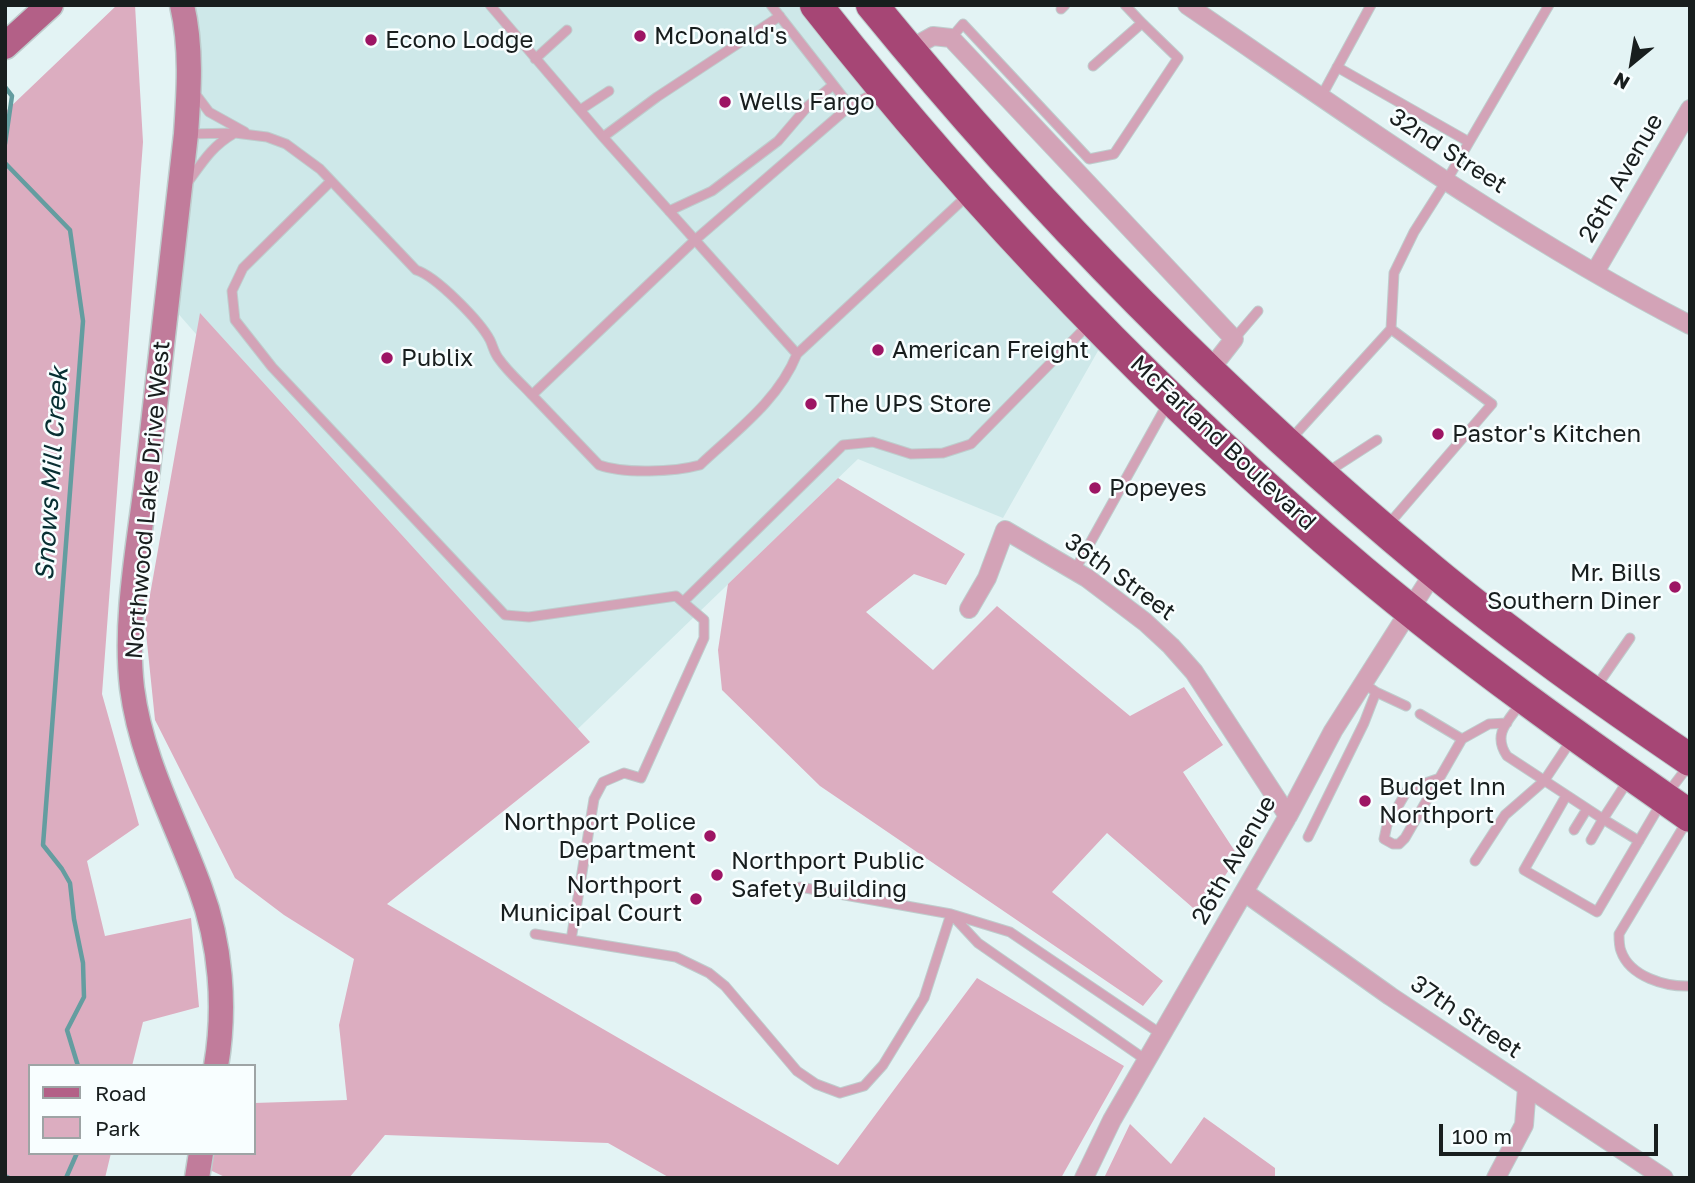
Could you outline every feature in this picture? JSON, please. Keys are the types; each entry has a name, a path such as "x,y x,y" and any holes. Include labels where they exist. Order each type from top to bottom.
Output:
{"highway":[{"name":"McFarland Boulevard","path":"816,5 972,191 1093,320 1260,482 1410,609 1516,710 1576,735 1690,816"},
{"name":"McFarland Boulevard","path":"872,5 908,50 1069,232 1287,444 1434,572 1690,762"},
{"path":"972,191 986,182 997,185 1025,211 1069,232"}],"main road":[{"path":"5,46 50,5"}],"street":[{"name":"Northwood Lake Drive West","path":"181,5 188,48 186,134 137,562 130,650 132,686 142,739 159,791 194,871 212,925 220,996 216,1064"},
{"name":"32nd Street","path":"1187,5 1447,180 1595,272 1690,325"},
{"path":"908,50 933,36 951,37 1234,339 1209,371"},
{"name":"26th Avenue","path":"1595,272 1690,109"},
{"name":"36th Street","path":"970,609 987,578 1005,530 1075,570 1132,611 1171,646 1194,672 1288,816"},
{"name":"26th Avenue","path":"1084,1178 1112,1120 1288,816 1333,731 1370,687 1410,609 1434,572"},
{"name":"37th Street","path":"1244,892 1368,981 1664,1178"},
{"path":"1496,1178 1524,1125 1527,1087"},
{"path":"197,1178 201,1155"}],"lane":[{"path":"490,5 603,137 797,354"},
{"path":"771,5 850,106"},
{"path":"951,37 963,24 1089,159 1114,154 1178,58 1125,5"},
{"path":"1321,97 1371,5"},
{"path":"1287,444 1391,329 1395,273 1414,232 1549,5"},
{"path":"603,137 667,90 780,16"},
{"path":"1093,66 1142,23"},
{"path":"535,59 567,30"},
{"path":"1337,66 1469,142"},
{"path":"189,84 209,112 253,135"},
{"path":"669,211 712,191 778,141 808,106 833,85"},
{"path":"532,395 695,240 850,106 884,89"},
{"path":"580,110 610,92"},
{"path":"179,195 207,154 219,142 234,133"},
{"path":"186,134 253,135 286,144 320,169 416,270 442,286 490,339 496,357 599,465 612,470 685,469 700,465 775,394 790,372 797,354 972,191"},
{"path":"331,181 243,268 232,291 235,320 272,367 505,615 528,617 676,596 704,620 704,638 642,778 624,773 614,777 603,782 594,799 571,940"},
{"path":"1234,339 1258,311"},
{"path":"683,602 843,445 873,442 911,454 943,453 971,443 1093,320"},
{"path":"1384,529 1492,404 1391,329"},
{"path":"1075,570 1171,397"},
{"path":"1322,475 1377,440"},
{"path":"1593,692 1630,638"},
{"path":"1308,837 1370,687 1406,706"},
{"path":"1440,778 1408,789 1387,825 1384,839 1399,844 1405,838 1440,778 1462,739 1516,710"},
{"path":"1516,710 1500,734 1500,746 1507,756 1639,841"},
{"path":"1420,714 1462,739"},
{"path":"1475,862 1505,814 1544,781 1576,735"},
{"path":"1566,796 1524,870 1564,889 1597,912 1664,798 1690,762"},
{"path":"1591,841 1632,775"},
{"path":"1574,830 1587,809"},
{"path":"1690,816 1619,934 1621,953 1639,973 1661,984 1690,986"},
{"path":"800,887 951,914 1010,932 1161,1034"},
{"path":"535,934 676,957 709,973 725,986 797,1071 816,1084 840,1093 864,1086 883,1065 924,998 951,914"},
{"path":"951,914 978,943 1146,1060"}],"shaded area":[{"path":"182,5 816,5 1107,335 1003,518 858,459 558,748 175,310"}],"green space":[{"path":"117,5 135,5 143,142 102,694 139,825 87,861 105,936 191,918 199,1007 143,1022 132,1064 28,1064 28,1155 111,1155 105,1178 5,1178 5,112"},
{"path":"200,313 590,742 387,904 838,1165 977,978 1124,1066 1061,1178 670,1178 608,1143 385,1135 349,1178 227,1178 199,1165 204,1155 256,1155 256,1103 347,1100 339,1025 354,959 284,915 235,878 155,720 145,623"},
{"path":"838,478 965,554 946,585 914,574 866,612 933,670 997,606 1130,716 1184,687 1223,745 1183,772 1238,856 1200,914 1107,833 1052,892 1163,981 1143,1006 820,786 722,690 718,650 728,584"},
{"path":"1204,1117 1275,1168 1275,1178 1104,1178 1130,1124 1171,1164"}],"waterway":[{"name":"Snows Mill Creek","path":"5,87 12,96 5,144"},
{"name":"Snows Mill Creek","path":"5,163 70,230 83,321 43,845 70,883 83,963 84,997 67,1030 77,1064"},
{"path":"66,1178 76,1155"},
{"path":"5,1176 9,1178"}],"place":[{"name":"McDonald's","path":"640,36"},
{"name":"Econo Lodge","path":"371,40"},
{"name":"Wells Fargo","path":"725,102"},
{"name":"American Freight","path":"878,350"},
{"name":"Publix","path":"387,358"},
{"name":"The UPS Store","path":"811,404"},
{"name":"Pastor's Kitchen","path":"1438,434"},
{"name":"Popeyes","path":"1095,488"},
{"name":"Mr. Bills Southern Diner","path":"1675,587"},
{"name":"Budget Inn Northport","path":"1365,801"},
{"name":"Northport Police Department","path":"710,836"},
{"name":"Northport Public Safety Building","path":"717,875"},
{"name":"Northport Municipal Court","path":"696,899"}]}
